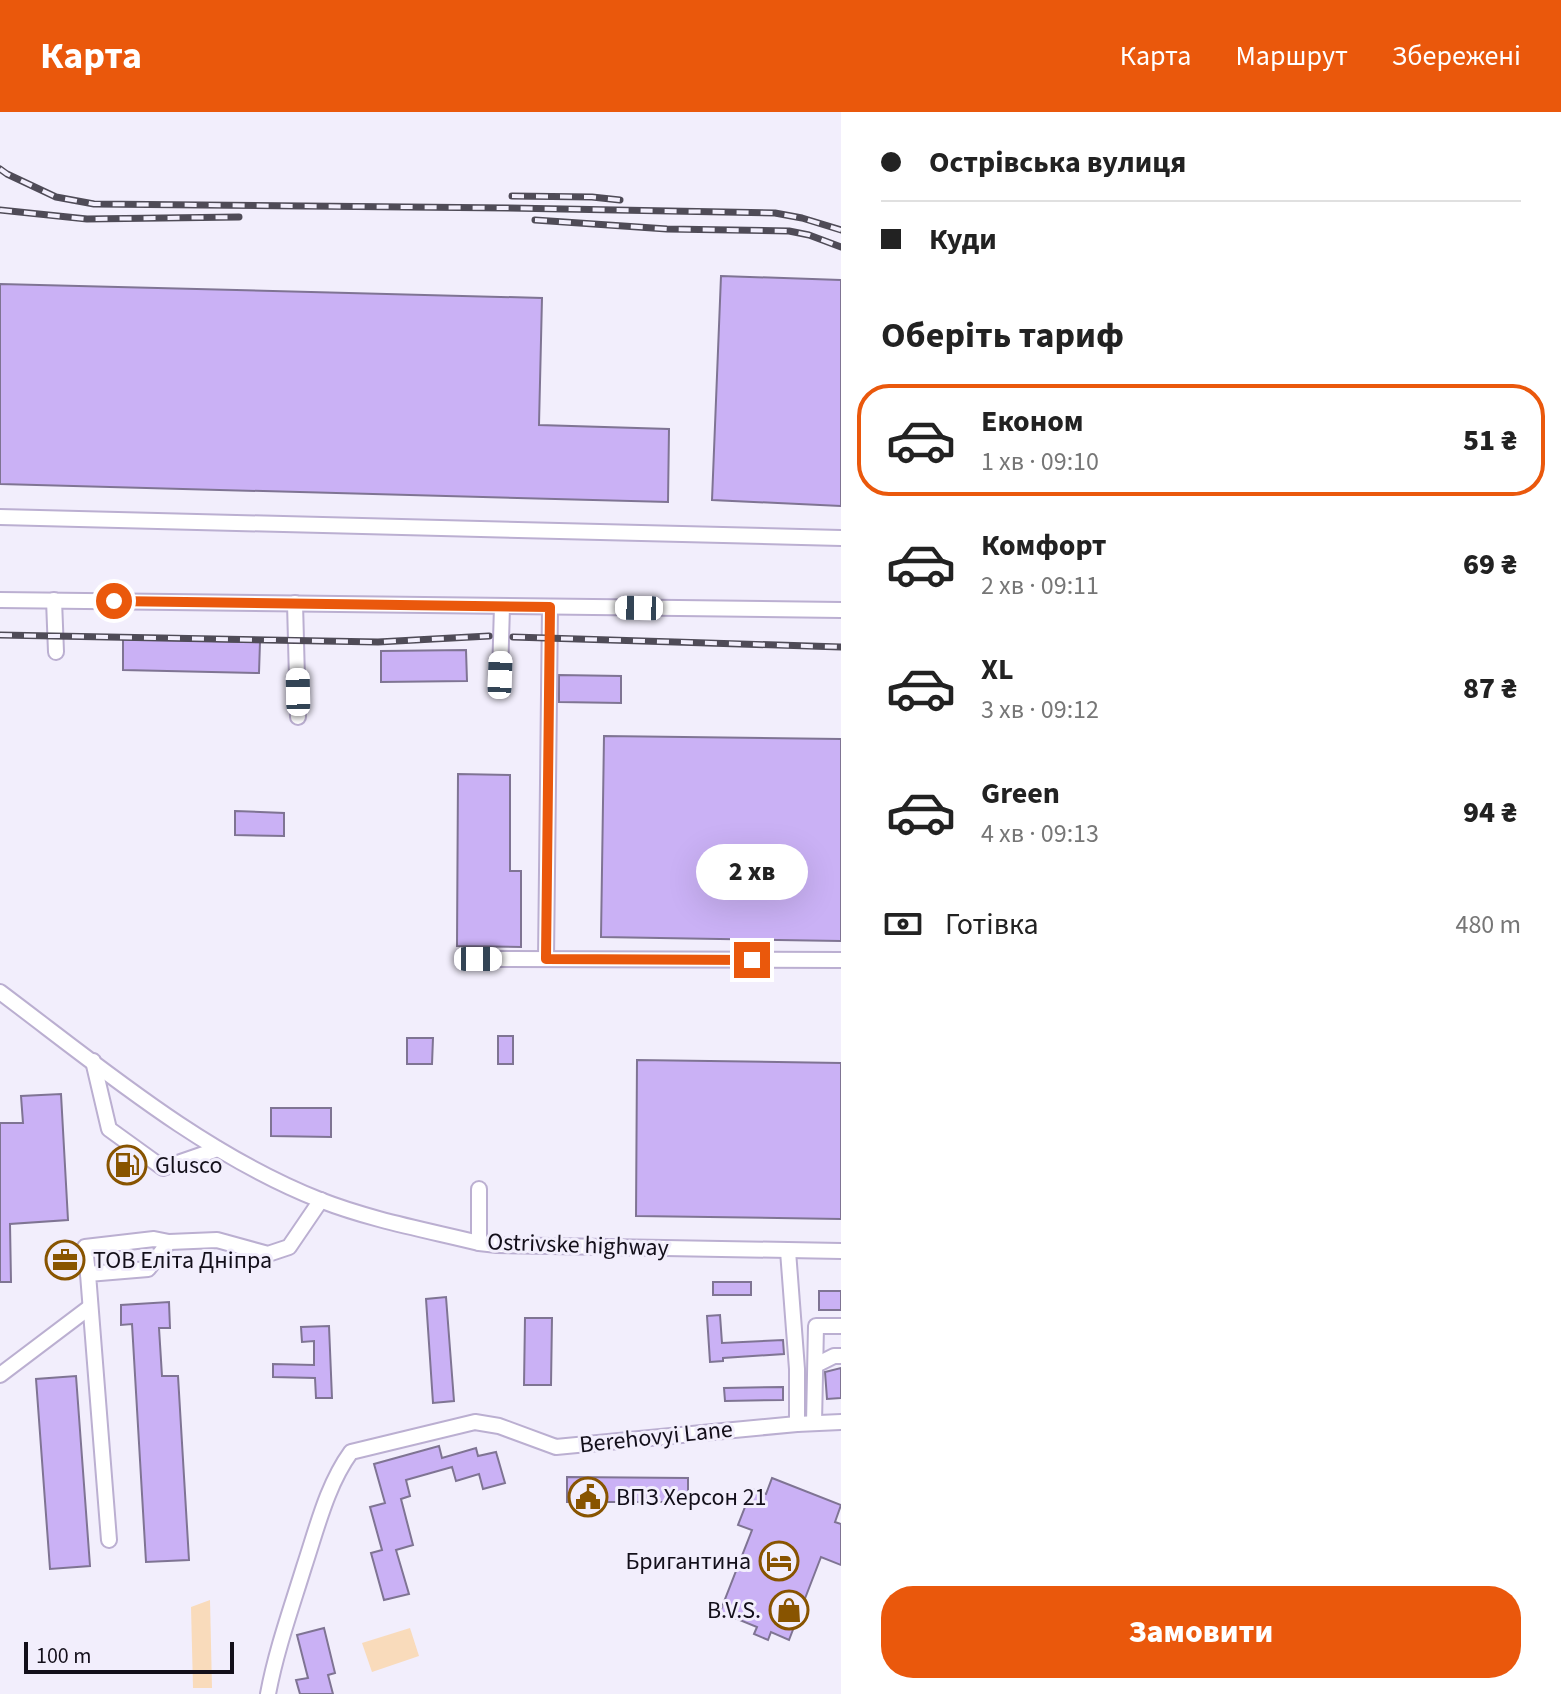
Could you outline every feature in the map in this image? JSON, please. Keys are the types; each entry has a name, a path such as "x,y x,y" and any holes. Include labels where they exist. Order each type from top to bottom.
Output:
{"street":[{"path":"0,517 841,538"},
{"path":"0,600 841,610"},
{"path":"54,600 56,652"},
{"path":"295,603 298,717"},
{"path":"500,675 502,606"},
{"path":"546,959 550,607"},
{"path":"478,959 841,960"},
{"name":"Ostrivske highway","path":"0,992 201,1139 321,1200 369,1216 497,1245 841,1251"},
{"path":"93,1061 109,1129 163,1168 218,1149"},
{"path":"479,1189 479,1243"},
{"path":"109,1540 85,1247 154,1239 169,1242 217,1240 268,1254 289,1247 321,1200"},
{"path":"88,1274 148,1269 169,1242"},
{"path":"788,1251 797,1369 797,1424"},
{"path":"0,1375 90,1307"},
{"path":"814,1423 816,1326 841,1326"},
{"path":"816,1365 841,1356"},
{"name":"Berehovyi Lane","path":"268,1694 273,1665 324,1505 338,1470 351,1452 475,1422 499,1426 556,1447 841,1422"}],"shaded area":[{"path":"210,1600 212,1688 193,1688 191,1607"},
{"path":"410,1628 419,1656 372,1672 362,1643"}],"building":[{"path":"721,276 841,280 841,506 712,500"},
{"path":"0,284 542,298 539,425 669,429 668,502 0,484"},
{"path":"123,639 260,642 259,673 123,670"},
{"path":"466,650 467,681 381,682 381,651"},
{"path":"559,675 621,676 621,703 559,702"},
{"path":"604,736 841,739 841,941 601,937"},
{"path":"458,774 510,775 510,871 521,871 521,947 457,946"},
{"path":"235,811 284,813 284,836 235,835"},
{"path":"498,1036 513,1036 513,1064 498,1064"},
{"path":"407,1038 433,1038 432,1064 407,1064"},
{"path":"637,1060 841,1063 841,1219 636,1216"},
{"path":"61,1094 68,1220 10,1224 11,1282 0,1282 0,1123 23,1123 21,1096"},
{"path":"271,1108 331,1108 331,1137 271,1136"},
{"path":"713,1282 751,1282 751,1295 713,1295"},
{"path":"819,1291 841,1291 841,1310 819,1310"},
{"path":"446,1297 454,1401 433,1403 426,1299"},
{"path":"169,1302 170,1328 159,1328 162,1376 178,1376 189,1560 146,1562 132,1324 121,1325 121,1305"},
{"path":"720,1315 722,1343 783,1340 784,1354 723,1358 723,1361 710,1362 707,1316"},
{"path":"525,1318 552,1318 551,1385 524,1385"},
{"path":"329,1326 332,1398 316,1398 315,1378 273,1377 273,1364 314,1365 314,1341 302,1342 301,1327"},
{"path":"841,1368 841,1398 827,1399 825,1372"},
{"path":"76,1376 90,1566 50,1569 36,1379"},
{"path":"783,1387 783,1400 725,1401 724,1388"},
{"path":"439,1446 442,1458 476,1448 478,1456 496,1452 505,1483 483,1489 479,1474 456,1481 452,1467 406,1480 410,1496 401,1499 413,1545 396,1550 409,1594 384,1600 371,1553 382,1550 370,1507 385,1503 374,1464"},
{"path":"567,1477 688,1478 688,1502 567,1502"},
{"name":"Бригантина","path":"772,1478 841,1505 835,1522 841,1524 841,1565 821,1557 789,1640 771,1632 768,1640 754,1634 757,1627 720,1612 752,1530 738,1525 752,1489 766,1494"},
{"path":"324,1628 335,1673 328,1675 333,1694 300,1694 296,1680 308,1678 297,1635"}],"railway":[{"path":"0,169 56,197 94,204 775,213 841,230"},
{"path":"512,196 620,200"},
{"path":"0,210 87,219 239,217"},
{"path":"535,220 667,229 789,231 841,247"},
{"path":"0,635 378,642 489,636"},
{"path":"513,637 841,647"}],"place":[{"name":"Glusco","path":"127,1165"},
{"name":"ТОВ Еліта Дніпра","path":"65,1260"},
{"name":"ВПЗ Херсон 21","path":"588,1497"},
{"name":"Бригантина","path":"779,1561"},
{"name":"B.V.S.","path":"789,1610"}],"route":[{"path":"114,601 550,607 546,959 752,960"}]}
